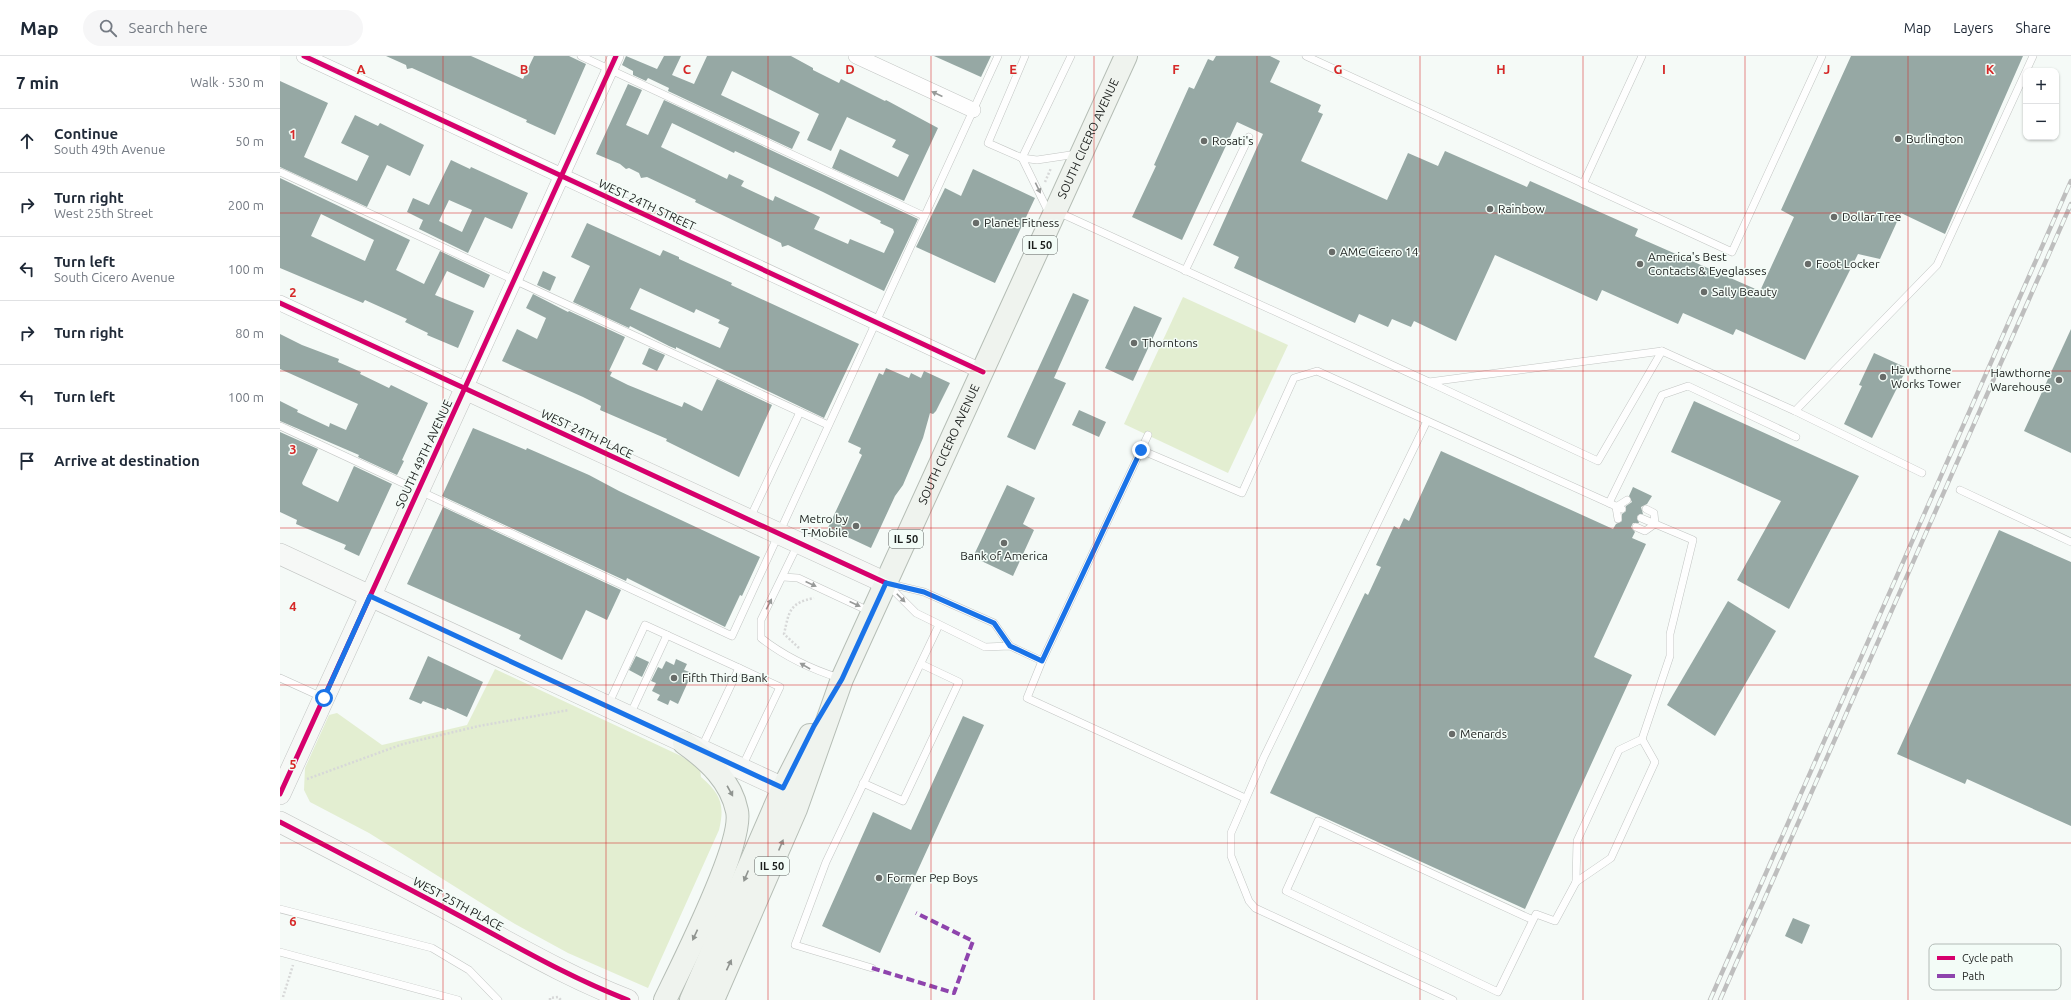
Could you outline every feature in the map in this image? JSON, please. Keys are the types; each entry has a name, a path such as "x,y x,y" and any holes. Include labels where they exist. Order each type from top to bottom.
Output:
{"main road":[{"name":"SOUTH CICERO AVENUE","path":"713,1000 796,809 842,679 1126,56"},
{"name":"SOUTH CICERO AVENUE","path":"691,1000 783,788 814,726 842,679"},
{"path":"665,1000 712,899 736,831 738,812 732,794 719,774 692,747"},
{"path":"712,899 745,842 783,788"}],"street":[{"name":"WEST 24TH STREET","path":"304,56 983,372"},
{"name":"SOUTH 49TH AVENUE","path":"280,794 616,56"},
{"path":"856,56 973,110"},
{"name":"WEST 24TH PLACE","path":"280,303 886,583"},
{"path":"280,554 692,747 783,788"},
{"name":"WEST 25TH PLACE","path":"280,822 457,914 549,965 591,986 628,1000"}],"lane":[{"path":"581,56 924,216"},
{"path":"280,426 732,636 998,56"},
{"path":"1025,56 988,143 1022,158 1036,160 1083,153"},
{"path":"1022,158 1071,56"},
{"path":"1306,56 1732,252 1822,56"},
{"path":"1583,184 1642,56"},
{"path":"1795,411 1937,266 2033,56"},
{"path":"1185,271 1249,137"},
{"path":"1022,158 1054,215 1185,271 1598,461 1662,351"},
{"path":"280,172 828,425"},
{"path":"1429,382 1662,351 1795,411 1922,472"},
{"path":"1141,450 1242,493 1294,378 1317,371 1619,508"},
{"path":"1609,503 1662,395 1688,386 1796,437"},
{"path":"749,520 800,412"},
{"path":"1427,421 1246,798 1231,833 1231,856 1249,901 1255,908 1453,1000"},
{"path":"1148,435 1042,661 1027,698 1246,798"},
{"path":"1960,490 2071,542"},
{"path":"1618,519 1619,508 1627,500"},
{"path":"1646,509 1654,513 1655,524"},
{"path":"1533,920 1318,821 1286,891 1498,992 1536,914 1555,921 1576,882 1577,841 1619,750 1642,739 1670,656 1670,634 1693,540 1641,518"},
{"path":"1636,527 1645,532 1655,524"},
{"path":"799,543 761,620 761,638 772,647 810,669 842,679"},
{"path":"783,577 798,578 873,612"},
{"path":"886,583 916,613 939,625 985,647 1010,646 1042,661"},
{"path":"886,583 924,592 994,623 1010,646"},
{"path":"607,707 645,625 739,668 780,687 742,769"},
{"path":"872,968 795,945 826,862 939,625"},
{"path":"629,717 667,635"},
{"path":"863,783 903,801 959,682 921,664"},
{"path":"692,747 739,668"},
{"path":"280,678 324,698"},
{"path":"1576,882 1611,858 1655,762 1642,739"},
{"path":"280,909 432,948 469,970 498,1000"},
{"path":"280,952 458,1000"}],"path":[{"path":"1043,185 1052,166"},
{"path":"805,651 798,648 784,634 789,612 798,603 814,598 820,600"},
{"path":"306,779 403,744 480,726 569,710"},
{"path":"283,997 296,956"},
{"path":"550,1000 550,998 558,997 561,1000"}],"green space":[{"path":"1183,297 1288,345 1228,473 1124,424"},
{"path":"495,669 681,756 700,768 701,777 713,789 720,800 722,814 719,830 648,988 568,953 515,924 369,833 310,802 304,790 305,768 329,715 337,713 382,745 467,725"}],"building":[{"path":"386,56 471,56 523,79 534,56 569,56 586,64 555,135 526,122 527,120 412,68 407,69 406,65"},
{"path":"626,56 657,69 664,56 681,56 672,75 694,84 707,56 791,56 813,68 813,70 839,83 841,79 885,101 886,100 938,128 904,201 832,168 840,149 898,177 909,155 892,147 896,140 847,117 831,151 807,140 819,114 732,71 721,95 800,132 792,149 668,91 669,88 648,78 646,81 633,75 633,71 622,65"},
{"path":"934,56 991,56 981,77"},
{"path":"1216,56 1270,56 1280,61 1270,82 1321,105 1318,112 1323,114 1301,161 1387,200 1408,153 1438,166 1445,151 1527,187 1530,181 1638,229 1635,236 1760,291 1794,217 1781,210 1851,56 2023,56 1945,234 1901,213 1880,259 1858,254 1805,360 1736,329 1733,335 1683,313 1678,324 1602,290 1597,301 1495,255 1456,341 1414,321 1411,327 1392,319 1388,327 1359,314 1355,323 1234,268 1239,257 1213,245 1263,134 1237,122 1182,240 1132,217 1156,166 1154,165 1189,87 1194,89 1208,59 1213,61"},
{"path":"280,81 328,103 304,157 357,181 369,156 341,143 355,115 378,126 380,123 424,145 410,176 387,165 367,207 280,167"},
{"path":"628,84 642,90 626,125 648,135 664,100 918,219 884,291 788,245 782,247 781,243 695,202 696,200 647,177 641,178 639,173 629,168 626,169 620,164 596,154","holes":["672,123 734,153 735,151 881,221 880,223 893,229 894,232 884,253 850,239 848,244 814,229 820,217 775,196 773,201 741,186 744,181 729,174 727,179 661,147"]},
{"path":"451,160 470,169 471,167 528,193 512,229 485,217 468,253 419,229 423,220 407,212 413,198 429,205","holes":["449,200 472,210 462,232 439,221"]},
{"name":"Planet Fitness","path":"973,169 1035,198 995,283 916,247 945,188 961,196"},
{"path":"280,178 410,240 396,270 424,284 440,251 490,275 484,288 447,271 435,295 474,311 458,348 427,335 428,333 405,322 407,319 365,300 363,303 280,268","holes":["321,214 374,240 365,261 311,236"]},
{"path":"587,223 660,256 663,250 679,257 679,259 732,283 731,285 859,344 824,418 676,347 676,349 630,326 629,328 573,302 590,266 571,257","holes":["640,288 694,313 696,309 720,320 718,323 729,328 720,348 630,309"]},
{"path":"543,271 556,277 550,291 537,285"},
{"path":"1073,293 1089,300 1054,378 1066,383 1035,450 1007,437"},
{"path":"533,294 568,312 569,311 625,337 609,371 612,372 610,376 628,385 682,407 684,402 702,411 717,379 772,405 739,477 666,441 667,439 600,410 601,406 583,397 502,361 517,329 537,339 546,318 526,308"},
{"name":"Thorntons","path":"1134,306 1162,318 1133,381 1105,368"},
{"name":"Hawthorne Warehouse","path":"2071,329 2071,453 2024,431"},
{"path":"280,334 302,345 339,359 338,362 361,372 360,374 389,388 391,385 428,403 402,460 404,461 397,475 358,457 359,455 280,421 280,401 298,410 297,412 329,427 330,423 346,430 358,404 280,369"},
{"path":"649,348 665,355 657,371 642,364"},
{"path":"1874,353 1907,368 1872,438 1844,424 1862,386 1859,385"},
{"path":"886,368 909,378 911,373 921,378 924,371 950,383 936,411 933,414 930,413 923,438 903,485 895,496 871,548 828,528 862,455 859,453 861,448 848,442 879,373 883,375"},
{"path":"1694,401 1859,476 1789,609 1737,580 1781,501 1671,452"},
{"path":"1079,410 1106,422 1099,437 1072,425"},
{"path":"473,428 526,450 527,448 589,475 619,491 760,557 742,596 740,595 725,627 627,578 626,581 442,496"},
{"path":"280,432 318,449 302,483 303,485 338,502 354,466 392,484 359,556 344,549 346,545 296,524 297,520 280,512"},
{"name":"Menards","path":"1441,451 1613,529 1616,524 1622,521 1622,514 1626,511 1626,506 1632,502 1629,496 1633,487 1652,496 1647,504 1641,507 1643,514 1637,516 1639,523 1633,523 1631,527 1635,532 1632,538 1646,544 1594,657 1632,675 1525,909 1270,793 1365,593 1368,595 1381,567 1376,565 1394,526 1399,529 1404,518 1409,521"},
{"name":"Bank of America","path":"1007,485 1035,498 1023,524 1034,530 1013,576 973,557"},
{"path":"443,507 621,590 607,620 586,610 562,660 519,639 521,635 407,584"},
{"path":"1999,530 2071,562 2071,826 1967,779 1965,784 1897,754"},
{"path":"1728,601 1776,631 1715,736 1667,705"},
{"path":"428,656 483,682 467,717 447,708 446,710 423,701 421,704 409,699"},
{"path":"636,656 649,662 642,677 629,670"},
{"name":"Fifth Third Bank","path":"676,659 687,664 684,670 692,673 678,704 670,700 668,705 657,700 660,695 652,691 656,683 651,681 658,667 662,669 666,661 674,665"},
{"name":"Former Pep Boys","path":"963,716 984,725 880,953 822,926 873,812 911,830"},
{"path":"1793,918 1810,925 1802,944 1785,936"}],"railway":[{"path":"1710,1000 2071,181"},
{"path":"1720,1000 2071,204"}],"marked path":[{"path":"872,968 954,993 973,941 916,913"}],"cycle path":[{"path":"304,56 983,372"},
{"path":"280,794 616,56"},
{"path":"280,303 886,583"},
{"path":"280,822 414,891 542,960 584,981 628,1000"}],"place":[{"name":"Burlington","path":"1898,139"},
{"name":"Rosati's","path":"1204,141"},
{"name":"Rainbow","path":"1490,209"},
{"name":"Dollar Tree","path":"1834,217"},
{"name":"Planet Fitness","path":"976,223"},
{"name":"AMC Cicero 14","path":"1332,252"},
{"name":"America's Best Contacts & Eyeglasses","path":"1640,264"},
{"name":"Foot Locker","path":"1808,264"},
{"name":"Sally Beauty","path":"1704,292"},
{"name":"Thorntons","path":"1134,343"},
{"name":"Hawthorne Works Tower","path":"1883,377"},
{"name":"Hawthorne Warehouse","path":"2059,380"},
{"name":"Metro by T-Mobile","path":"856,526"},
{"name":"Bank of America","path":"1004,543"},
{"name":"Fifth Third Bank","path":"674,678"},
{"name":"Menards","path":"1452,734"},
{"name":"Former Pep Boys","path":"879,878"}],"route":[{"path":"324,698 370,596 783,788 814,726 842,679 886,583 924,592 994,623 1010,646 1042,661 1141,450"}]}
